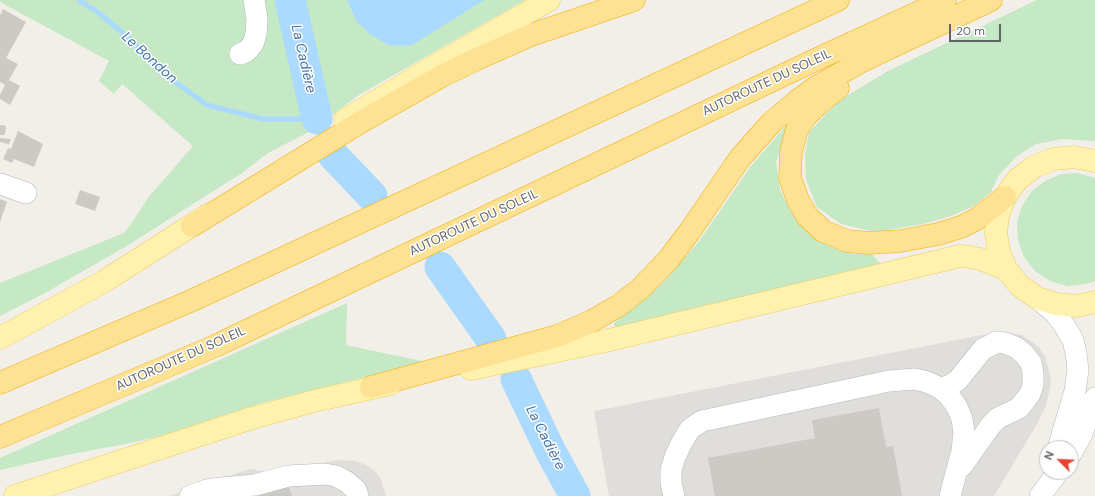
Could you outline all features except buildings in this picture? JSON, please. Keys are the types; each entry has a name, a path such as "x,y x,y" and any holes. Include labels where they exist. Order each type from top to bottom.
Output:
{"highway":[{"path":"192,226 331,136 442,76 531,35 634,0"},
{"path":"0,383 194,300 838,0"},
{"name":"AUTOROUTE DU SOLEIL","path":"0,438 215,346 814,60 945,0"},
{"path":"371,387 557,336 590,322 618,306 640,289 669,259 740,158 772,122 797,101 816,87 864,60 991,0"},
{"path":"999,0 863,72 834,90 806,116 797,129 791,152 790,178 798,200 807,216 823,232 848,240 869,244 901,241 938,234 961,227 977,218 1005,197"}],"main road":[{"path":"331,136 357,112 549,0"},
{"path":"1095,161 1074,157 1053,159 1034,167 1017,180 1005,197 998,215 996,233 999,252 1006,269 1020,286 1037,298 1056,304 1076,306 1095,302"},
{"path":"0,338 103,282 192,226"},
{"path":"15,496 252,418 371,387 472,369 605,341 960,256 980,259 1006,269"}],"street":[{"path":"240,54 247,51 253,44 256,34 257,19 254,0"},
{"path":"0,184 26,193"},
{"path":"1037,298 1055,313 1064,325 1073,340 1076,353 1078,370 1075,391 1060,440"},
{"path":"940,388 949,386 958,380 984,349 998,342 1017,348 1031,363 1033,385 1025,402 1019,408 998,418 991,425 958,471"},
{"path":"674,496 671,483 671,470 675,457 690,429 702,421 896,380 915,379 927,382 940,388 950,397 957,407 962,420 964,433 962,451 958,471 950,496"},
{"path":"1079,440 1095,398"},
{"path":"190,496 207,490 255,485 288,476 325,474 336,476 347,482 356,490 358,496"},
{"path":"1041,495 1047,480"},
{"path":"1041,495 1052,480"}],"shaded area":[{"path":"1003,332 1022,335 1039,347 1045,356 1051,379 1045,408 994,496 609,496 594,411"},
{"path":"339,460 355,461 373,469 380,477 386,496 169,496 250,469 268,472"}],"green space":[{"path":"0,0 525,0 357,96 315,129 268,153 242,173 125,247 45,293 0,316 0,283 124,233 148,198 193,146 122,84 114,94 99,81 109,61 0,2"},
{"path":"1037,0 1095,0 1095,141 1063,139 1036,144 1017,156 999,175 991,192 974,206 951,216 923,224 875,232 841,224 817,207 806,180 805,152 809,132 837,102 888,71"},
{"path":"791,120 776,162 780,189 791,212 810,233 831,247 854,254 872,254 883,268 615,328 614,323 664,282 700,240 751,166"},
{"path":"1078,173 1095,178 1095,281 1086,284 1068,286 1050,281 1035,271 1024,257 1018,240 1017,222 1022,206 1032,191 1045,181 1061,174"},
{"path":"347,303 346,345 426,362 261,403 183,431 0,470 0,458"}],"water":[{"path":"347,0 484,0 412,45 401,46 388,45 370,34 357,22"}],"waterway":[{"name":"Le Bondon","path":"79,0 99,13 130,39 160,71 207,105 263,119 317,119"},
{"name":"La Cadière","path":"290,0 317,119"},
{"name":"La Cadière","path":"333,155 372,196"},
{"name":"La Cadière","path":"440,267 491,339"},
{"name":"La Cadière","path":"516,379 550,450 575,496"}]}
